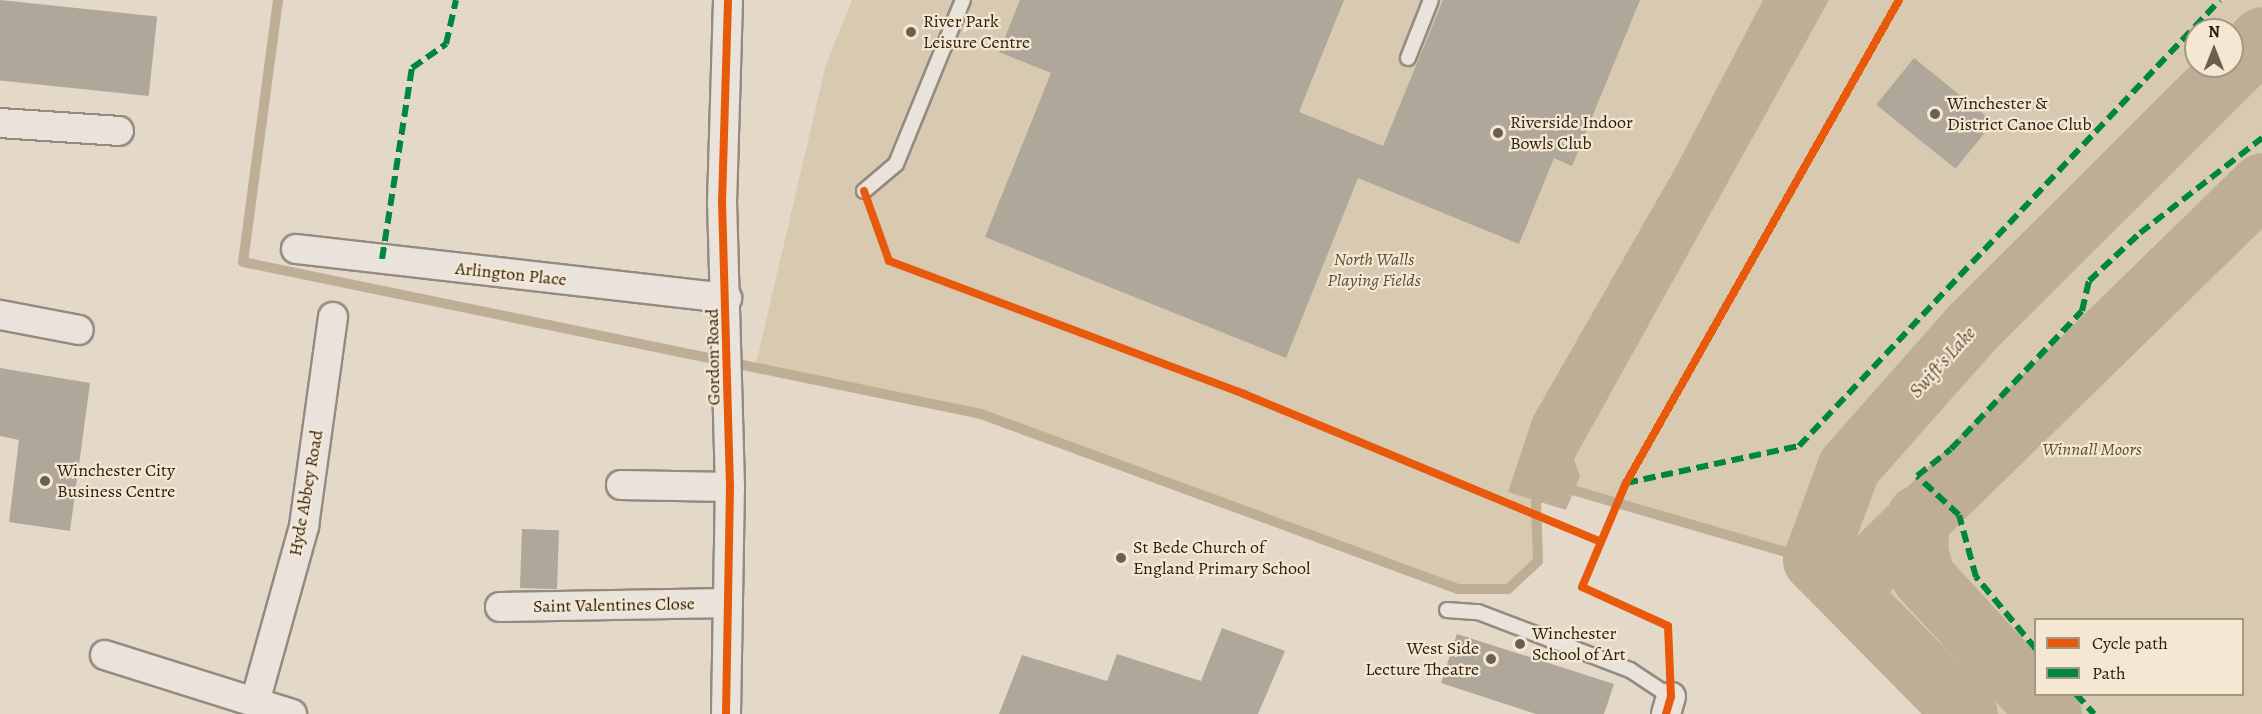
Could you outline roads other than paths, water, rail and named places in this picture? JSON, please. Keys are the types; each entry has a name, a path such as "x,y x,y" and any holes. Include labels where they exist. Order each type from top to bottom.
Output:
{"street":[{"name":"Gordon Road","path":"726,714 730,488 729,381 722,203 728,0"},
{"path":"0,123 119,130"},
{"name":"Arlington Place","path":"296,249 726,310"},
{"path":"0,315 79,330"},
{"name":"Hyde Abbey Road","path":"255,702 303,526 333,317"},
{"path":"621,484 730,488"},
{"name":"Saint Valentines Close","path":"500,608 728,603"},
{"path":"105,655 292,714"}],"lane":[{"path":"864,191 896,164 963,0"},
{"path":"1408,58 1431,0"},
{"path":"1447,610 1478,612 1630,670 1669,706"}],"waterway":[{"path":"278,0 243,262 981,414 1458,589 1508,589 1538,561 1536,503 1542,490"},
{"name":"Swift's Lake","path":"1966,714 1814,560 1849,466 1972,327 2262,38"},
{"path":"1846,590 2262,184"},
{"path":"1562,487 1814,560"},
{"path":"1918,516 1916,550 1923,577 2050,714"}],"place":[{"name":"River Park Leisure Centre","path":"911,32"},
{"name":"Winchester & District Canoe Club","path":"1935,114"},
{"name":"Riverside Indoor Bowls Club","path":"1498,133"},
{"name":"Winchester City Business Centre","path":"45,481"},
{"name":"St Bede Church of England Primary School","path":"1121,558"},
{"name":"Winchester School of Art","path":"1520,644"},
{"name":"West Side Lecture Theatre","path":"1491,659"}],"park label":[{"name":"North Walls Playing Fields","path":"1374,270"},
{"name":"Winnall Moors","path":"2092,449"}]}
